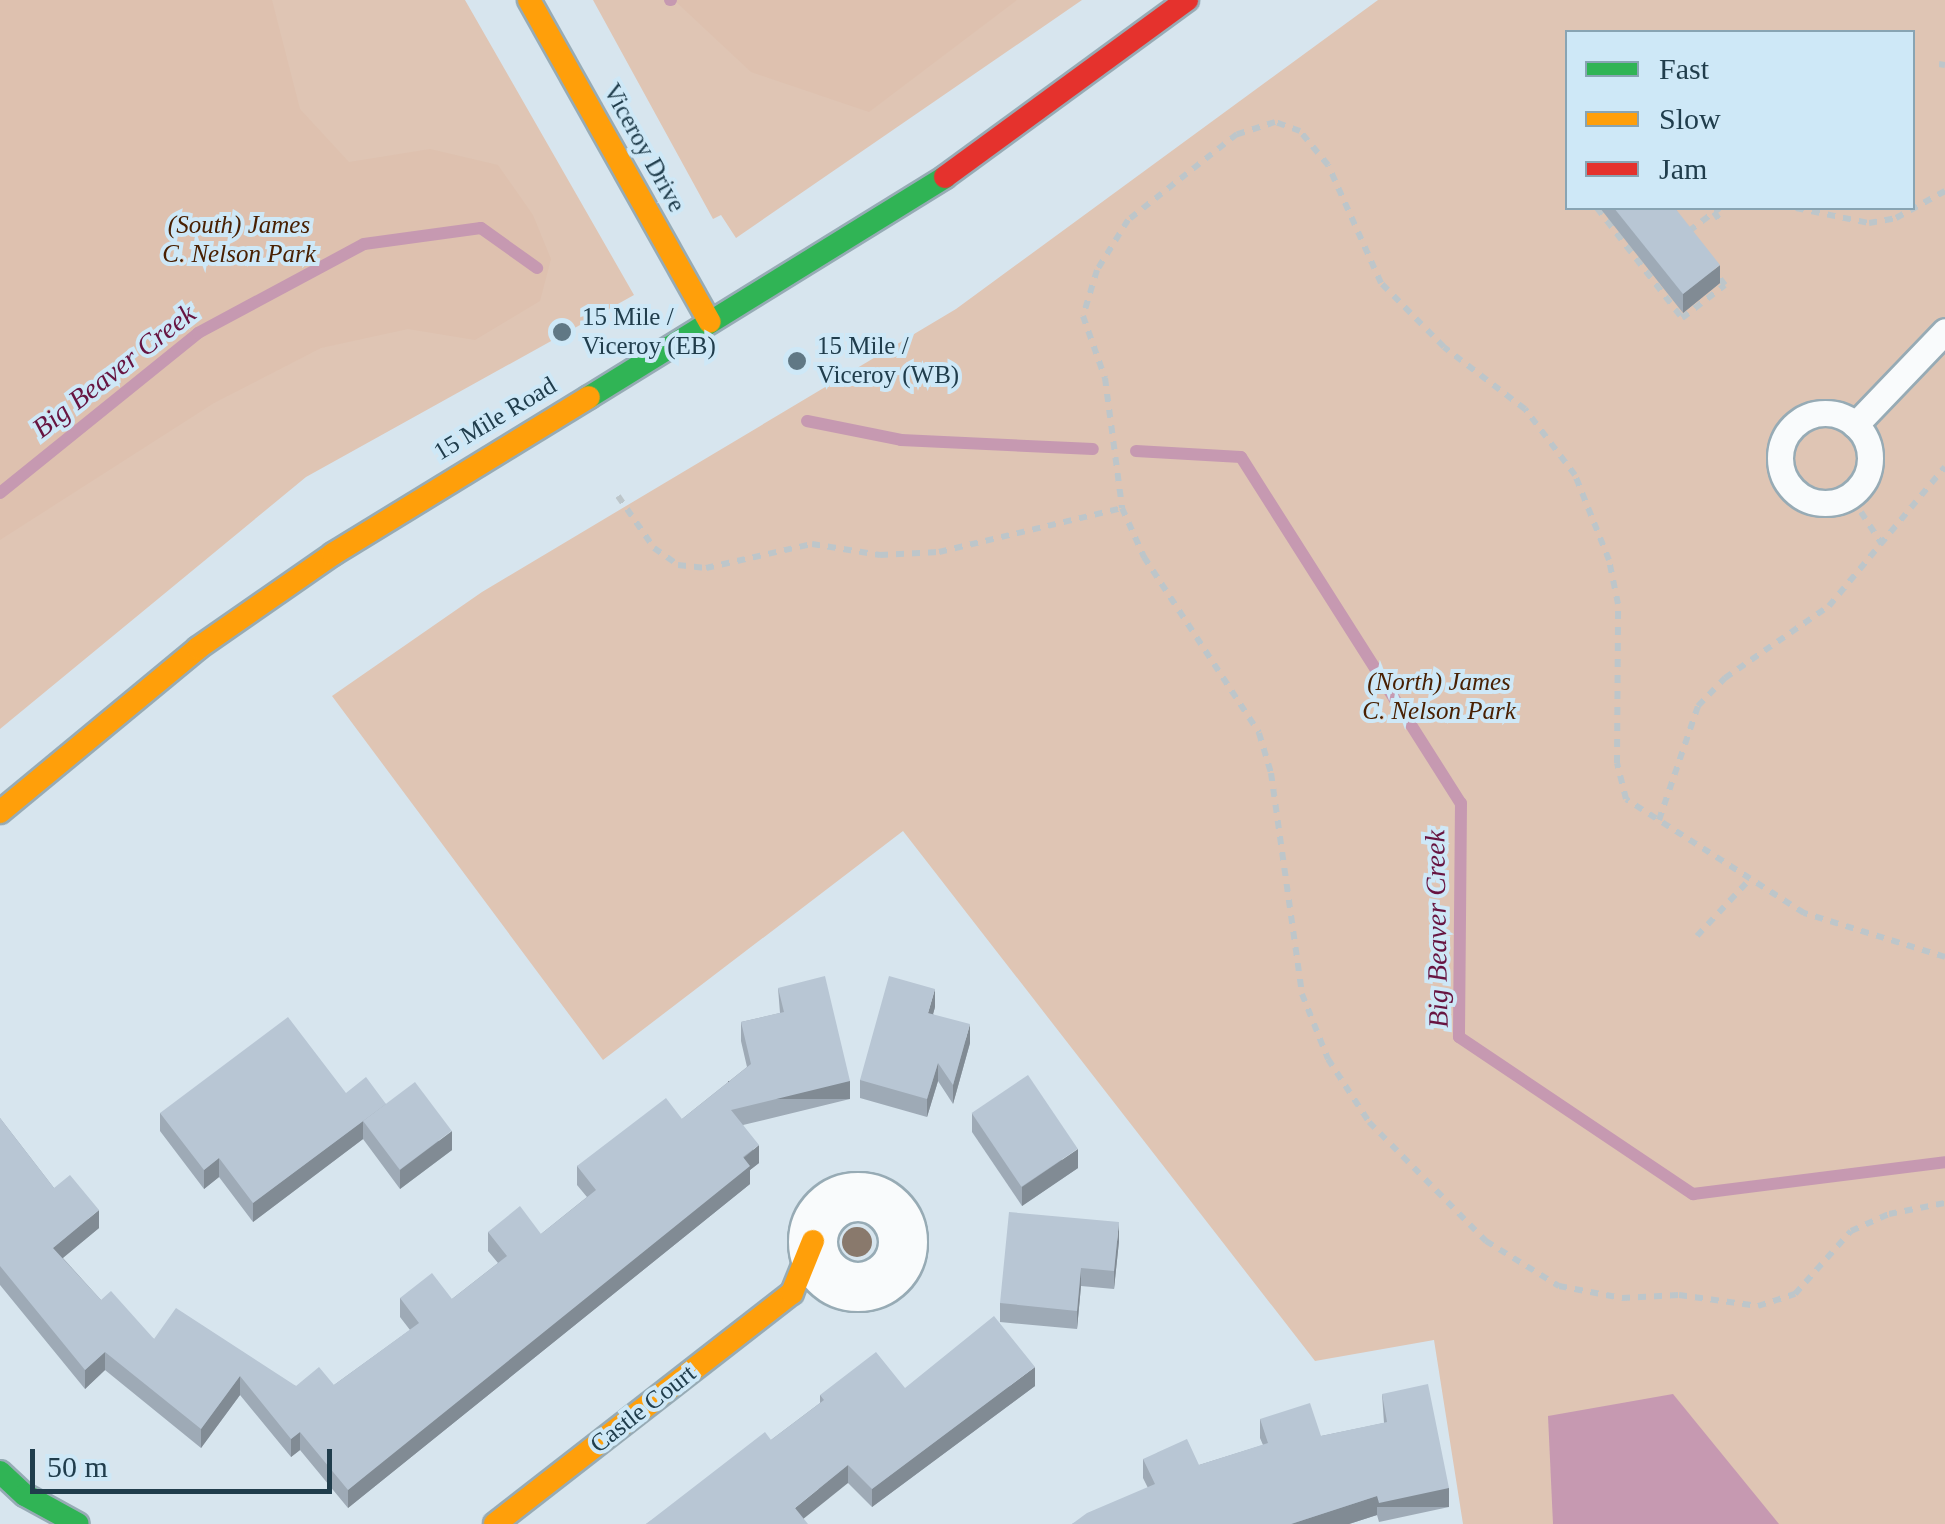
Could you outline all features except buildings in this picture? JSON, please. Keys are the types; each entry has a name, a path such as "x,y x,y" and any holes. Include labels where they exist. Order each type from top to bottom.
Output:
{"main road":[{"name":"Viceroy Drive","path":"529,0 710,322"},
{"name":"15 Mile Road","path":"0,812 198,648 303,575 461,470 928,189 1186,0"},
{"path":"792,1293 813,1241"},
{"name":"Castle Court","path":"494,1524 792,1293"},
{"path":"0,1472 78,1524"}],"street":[{"path":"792,1293 876,1284 898,1264 904,1236 891,1211 850,1197 823,1212 813,1241 822,1270 848,1286"}],"lane":[{"path":"1855,424 1945,331"}],"path":[{"path":"1945,957 1804,914 1659,820 1620,788 1618,604 1609,560 1575,474 1526,409 1444,347 1393,298 1363,254 1328,165 1300,131 1275,122 1237,134 1128,220 1097,270 1083,316 1105,378 1122,508 1144,557 1258,733 1271,773 1302,994 1328,1059 1369,1122 1486,1241 1559,1286 1622,1298 1679,1295 1758,1306 1795,1294 1851,1231 1889,1214 1945,1203"},
{"path":"1915,209 1945,190"},
{"path":"1599,210 1682,318 1690,317 1725,285 1705,259"},
{"path":"1685,234 1716,210 1722,224"},
{"path":"1806,210 1869,223 1914,210"},
{"path":"1675,221 1695,246"},
{"path":"1659,820 1698,706 1725,678 1829,606 1945,467"},
{"path":"618,496 654,548 678,565 706,568 812,544 880,554 939,552 1122,508"},
{"path":"1861,512 1882,544"},
{"path":"1697,936 1750,879"}],"green space":[{"name":"(South) James C. Nelson Park","path":"0,0 465,0 634,295 306,477 0,729"},
{"name":"(South) James C. Nelson Park","path":"0,0 272,0 300,109 349,162 430,149 498,165 533,215 551,259 540,301 475,340 408,329 321,348 214,403 0,540"},
{"path":"593,0 1082,0 736,238 721,215 713,219"},
{"path":"674,0 1017,0 869,112 751,72"},
{"name":"(North) James C. Nelson Park","path":"1378,0 1945,0 1945,1524 1463,1524 1434,1340 1315,1361 903,831 603,1060 332,696 482,592 956,309"}],"shaded area":[{"path":"1673,1394 1779,1524 1553,1524 1548,1416"}],"waterway":[{"name":"Big Beaver Creek","path":"0,493 198,333 364,244 481,228 537,268"},
{"name":"Big Beaver Creek","path":"807,421 901,440 1093,449"},
{"name":"Big Beaver Creek","path":"1136,451 1241,457 1461,803 1459,1037 1693,1194 1945,1162"}],"traffic: fast":[{"path":"589,397 945,177"},
{"path":"0,1472 25,1495 78,1524"}],"traffic: slow":[{"path":"529,0 710,322"},
{"path":"0,812 198,648 333,554 589,397"},
{"path":"495,1524 792,1293 813,1241"}],"traffic: jam":[{"path":"945,177 1187,0"}],"place":[{"name":"15 Mile / Viceroy (EB)","path":"562,332"},
{"name":"15 Mile / Viceroy (WB)","path":"797,361"}]}
